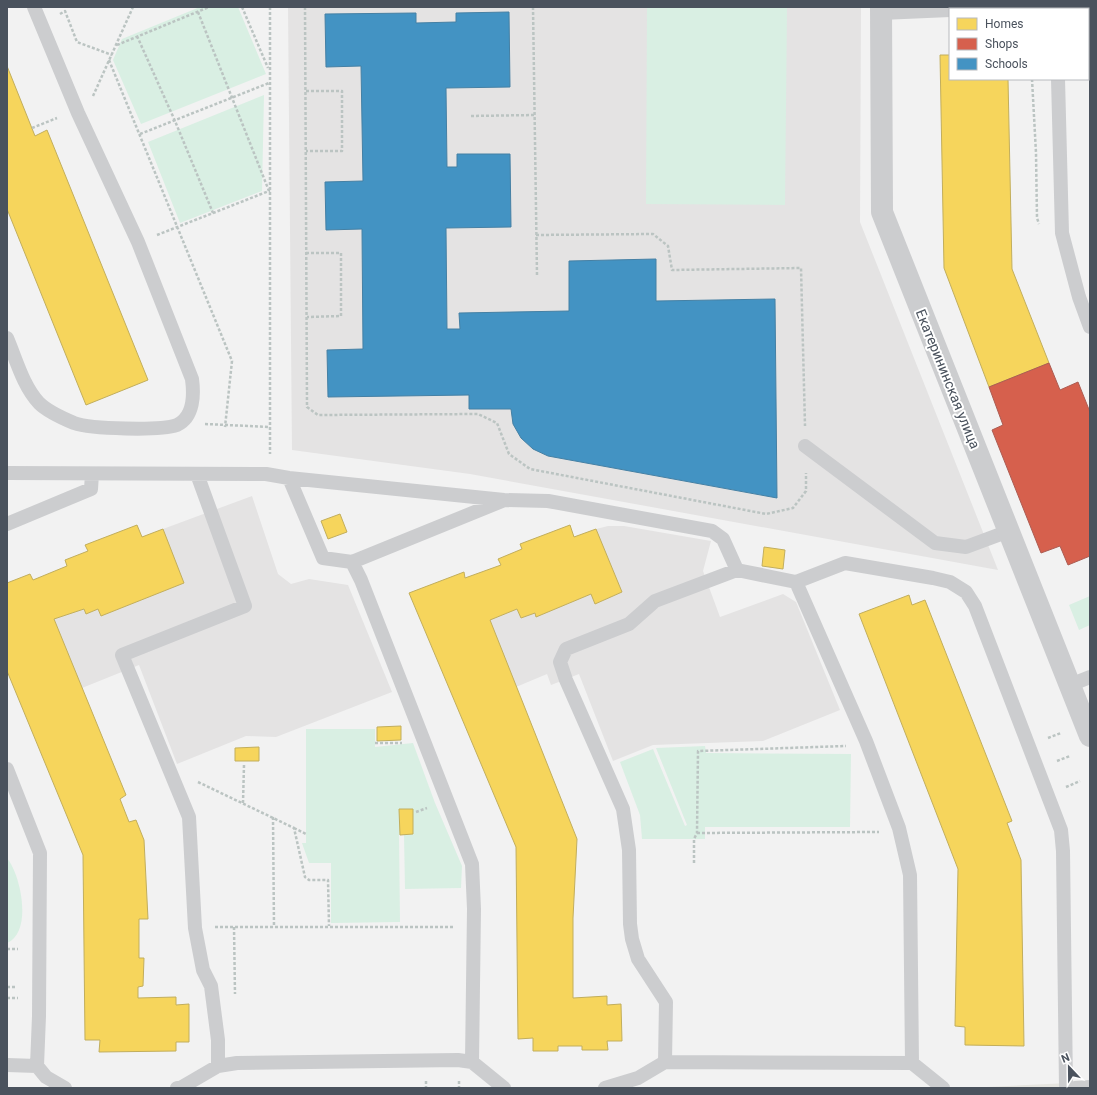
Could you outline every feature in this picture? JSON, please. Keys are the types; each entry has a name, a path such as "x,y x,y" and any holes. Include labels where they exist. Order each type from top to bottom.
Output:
{"street":[{"name":"Екатерининская улица","path":"881,10 882,212 1090,736"}],"lane":[{"path":"7,338 29,390 40,403 52,413 75,423 154,429 177,424 187,415 194,395 192,379 138,242 78,113 34,7"},
{"path":"994,8 1022,7"},
{"path":"1073,7 1090,8"},
{"path":"881,10 949,10"},
{"path":"1058,80 1062,233 1079,297 1090,327"},
{"path":"805,446 935,543 966,547 1009,531"},
{"path":"7,473 266,474 289,478 504,500 548,501 712,531 723,539 737,570"},
{"path":"7,524 91,489 92,474"},
{"path":"197,474 245,606 122,655 189,817 195,928 203,970 211,986 218,1040 218,1066"},
{"path":"289,478 323,558 352,562 504,500"},
{"path":"352,562 361,580 472,864 472,1062"},
{"path":"665,1062 666,1002 638,960 632,939 630,924 628,850 623,809 566,680 560,662 566,649 629,624 655,601 737,570 796,582 845,563 950,582 966,592 974,606 1061,830 1064,851 1066,1088"},
{"path":"796,582 866,741 899,828 910,875 912,1063"},
{"path":"1070,685 1090,676"},
{"path":"7,769 40,853 39,1016 37,1066 46,1077 65,1088"},
{"path":"177,1088 182,1088 218,1066 237,1063 458,1060 472,1062 504,1088"},
{"path":"605,1088 638,1078 665,1062 912,1063 943,1088"},
{"path":"7,1065 37,1066"},
{"path":"1075,1088 1090,1087"}],"path":[{"path":"78,113 88,107 133,7"},
{"path":"116,45 209,7"},
{"path":"242,7 269,70"},
{"path":"270,7 270,458"},
{"path":"305,7 307,407 318,414 478,414 497,423 509,454 530,469 766,514 793,508 806,491 802,268 672,270 668,246 653,234 536,235"},
{"path":"533,7 537,275"},
{"path":"198,12 269,191"},
{"path":"137,36 175,121 212,213"},
{"path":"78,42 112,55"},
{"path":"109,60 232,361 225,426"},
{"path":"1032,80 1036,153 1037,218"},
{"path":"140,134 270,83"},
{"path":"306,91 342,91 342,151 306,151"},
{"path":"471,116 534,115"},
{"path":"32,128 60,117"},
{"path":"138,242 269,191"},
{"path":"306,253 341,253 341,316 307,317"},
{"path":"187,415 198,423 225,426 270,427"},
{"path":"1043,740 1061,733"},
{"path":"375,743 399,743 422,737"},
{"path":"694,863 694,839 697,833 698,751 854,746 866,741"},
{"path":"1051,763 1070,756"},
{"path":"170,770 181,765 199,783 306,834"},
{"path":"243,803 244,765"},
{"path":"1060,789 1080,780"},
{"path":"273,817 274,926"},
{"path":"294,828 305,876 309,880 328,880 329,926"},
{"path":"697,833 885,831 899,828"},
{"path":"195,928 274,926 473,927"},
{"path":"234,927 235,998"},
{"path":"7,987 17,987"},
{"path":"7,998 18,998"}],"shaded area":[{"path":"288,7 861,7 860,222 998,570 470,474 292,450"},
{"path":"252,496 278,574 291,584 309,579 348,585 392,692 276,737 246,736 177,764 139,665 82,688 54,619 84,609 86,614 98,609 101,616 183,583 163,529"},
{"path":"608,526 624,526 711,541 703,571 720,617 783,594 796,602 840,710 763,741 653,745 613,761 579,674 551,685 547,674 516,687 490,620 517,609 521,618 535,613 536,617 591,594 595,604 622,592 596,529"},
{"path":"1090,1082 1090,1088 965,1088"}],"green space":[{"path":"200,7 238,7 266,74 141,124 113,60 122,39"},
{"path":"647,7 787,7 785,205 646,204"},
{"path":"264,95 262,191 180,223 148,142"},
{"path":"1090,596 1090,625 1079,630 1069,605"},
{"path":"306,729 375,729 375,747 413,743 435,803 462,866 461,888 405,889 404,835 399,835 400,922 331,923 331,863 309,863 302,843 306,843"},
{"path":"705,746 706,753 851,754 850,827 705,827 705,839 642,839 640,815 620,762 653,749 685,826 687,825 656,748"},
{"path":"7,858 17,877 22,903 22,916 20,927 15,937 7,943"}],"building: Homes":[{"path":"940,55 949,55 949,80 1008,80 1012,269 1049,363 989,387 944,268"},
{"path":"7,66 35,136 47,130 148,380 86,405 7,209"},
{"path":"340,514 347,532 328,539 321,521"},
{"path":"137,525 142,537 163,529 184,583 101,616 98,609 86,614 84,609 54,619 126,795 120,799 129,822 136,820 144,840 148,919 139,919 139,958 144,958 143,986 138,987 138,998 176,997 176,1005 189,1004 189,1042 176,1042 176,1051 99,1052 100,1040 85,1040 83,855 7,671 7,583 30,574 33,580 67,566 65,560 88,551 85,545"},
{"path":"570,525 574,537 596,529 622,592 595,604 591,594 536,617 535,613 521,618 517,609 490,620 577,839 573,918 573,998 607,996 607,1005 621,1004 622,1041 607,1041 608,1050 582,1050 582,1046 558,1046 558,1051 533,1051 533,1038 518,1039 516,847 409,593 464,572 465,578 501,565 498,559 522,549 520,544"},
{"path":"764,547 785,550 783,569 762,566"},
{"path":"909,595 912,605 925,600 1012,821 1007,823 1021,860 1024,1046 965,1045 965,1027 955,1026 958,869 859,614"},
{"path":"401,726 401,740 377,741 377,727"},
{"path":"259,747 259,761 235,761 235,748"},
{"path":"399,809 413,809 413,834 400,835"}],"building: Shops":[{"path":"1049,363 1060,390 1078,382 1090,412 1090,556 1068,565 1060,546 1041,553 992,430 1003,425 989,387"}],"building: Schools":[{"path":"509,12 510,87 446,88 447,167 457,167 457,154 510,154 511,227 446,228 447,329 460,329 459,313 569,311 569,261 656,259 656,301 775,299 777,498 548,456 533,449 521,438 513,424 511,409 469,409 469,395 328,397 327,350 363,349 362,229 326,230 325,182 363,181 361,66 326,67 325,14 416,13 416,23 456,22 456,13"}]}
